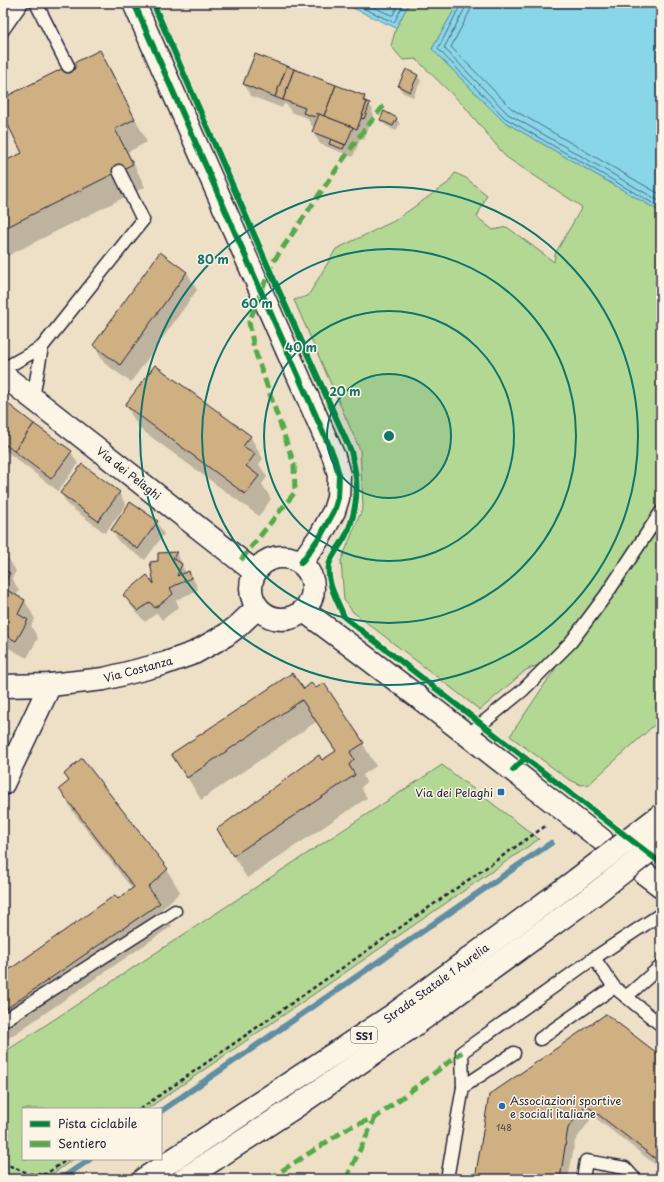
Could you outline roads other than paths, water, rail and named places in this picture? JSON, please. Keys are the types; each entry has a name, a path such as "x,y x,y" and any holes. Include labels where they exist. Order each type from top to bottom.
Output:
{"main road":[{"path":"134,3 334,457 340,475 338,498 334,511 321,535 301,563"},
{"name":"Via dei Pelaghi","path":"3,375 255,572"},
{"path":"282,557 301,563 309,573 314,589 309,604 304,611 289,619 277,620 266,616 257,608 250,591 252,578 255,572 270,559 282,557"},
{"name":"Via Costanza","path":"3,686 50,684 104,679 163,664 194,652 226,635 257,608"},
{"path":"304,611 411,690 602,840"},
{"path":"3,784 50,684"},
{"name":"Strada Statale 1 Aurelia","path":"144,1179 390,1017 576,880 661,815"},
{"name":"Strada Statale 1 Aurelia","path":"184,1179 295,1107 409,1029 592,896 661,842"}],"lane":[{"path":"3,10 13,3"},
{"path":"3,19 18,3"},
{"path":"3,30 22,3"},
{"path":"36,3 68,66"},
{"path":"3,370 42,347 144,220 120,171"},
{"path":"33,398 42,347"},
{"path":"468,735 523,690 571,642 606,595 661,512"},
{"path":"3,1021 175,911"},
{"path":"447,1179 463,1087 462,1052 594,958 661,914"},
{"path":"594,958 614,987 661,1025"},
{"path":"626,997 661,966"},
{"path":"540,1039 614,987"},
{"path":"463,1087 514,1053"},
{"path":"583,1179 586,1161 625,1168 635,1179"}],"water":[{"path":"342,3 409,3 396,28"},
{"path":"458,3 661,3 661,212 503,121 432,49"}],"waterway":[{"path":"162,1110 551,843"},
{"path":"61,1179 89,1160"}],"place":[{"name":"Via dei Pelaghi","path":"501,792"},
{"name":"Associazioni sportive e sociali italiane","path":"502,1106"}]}
